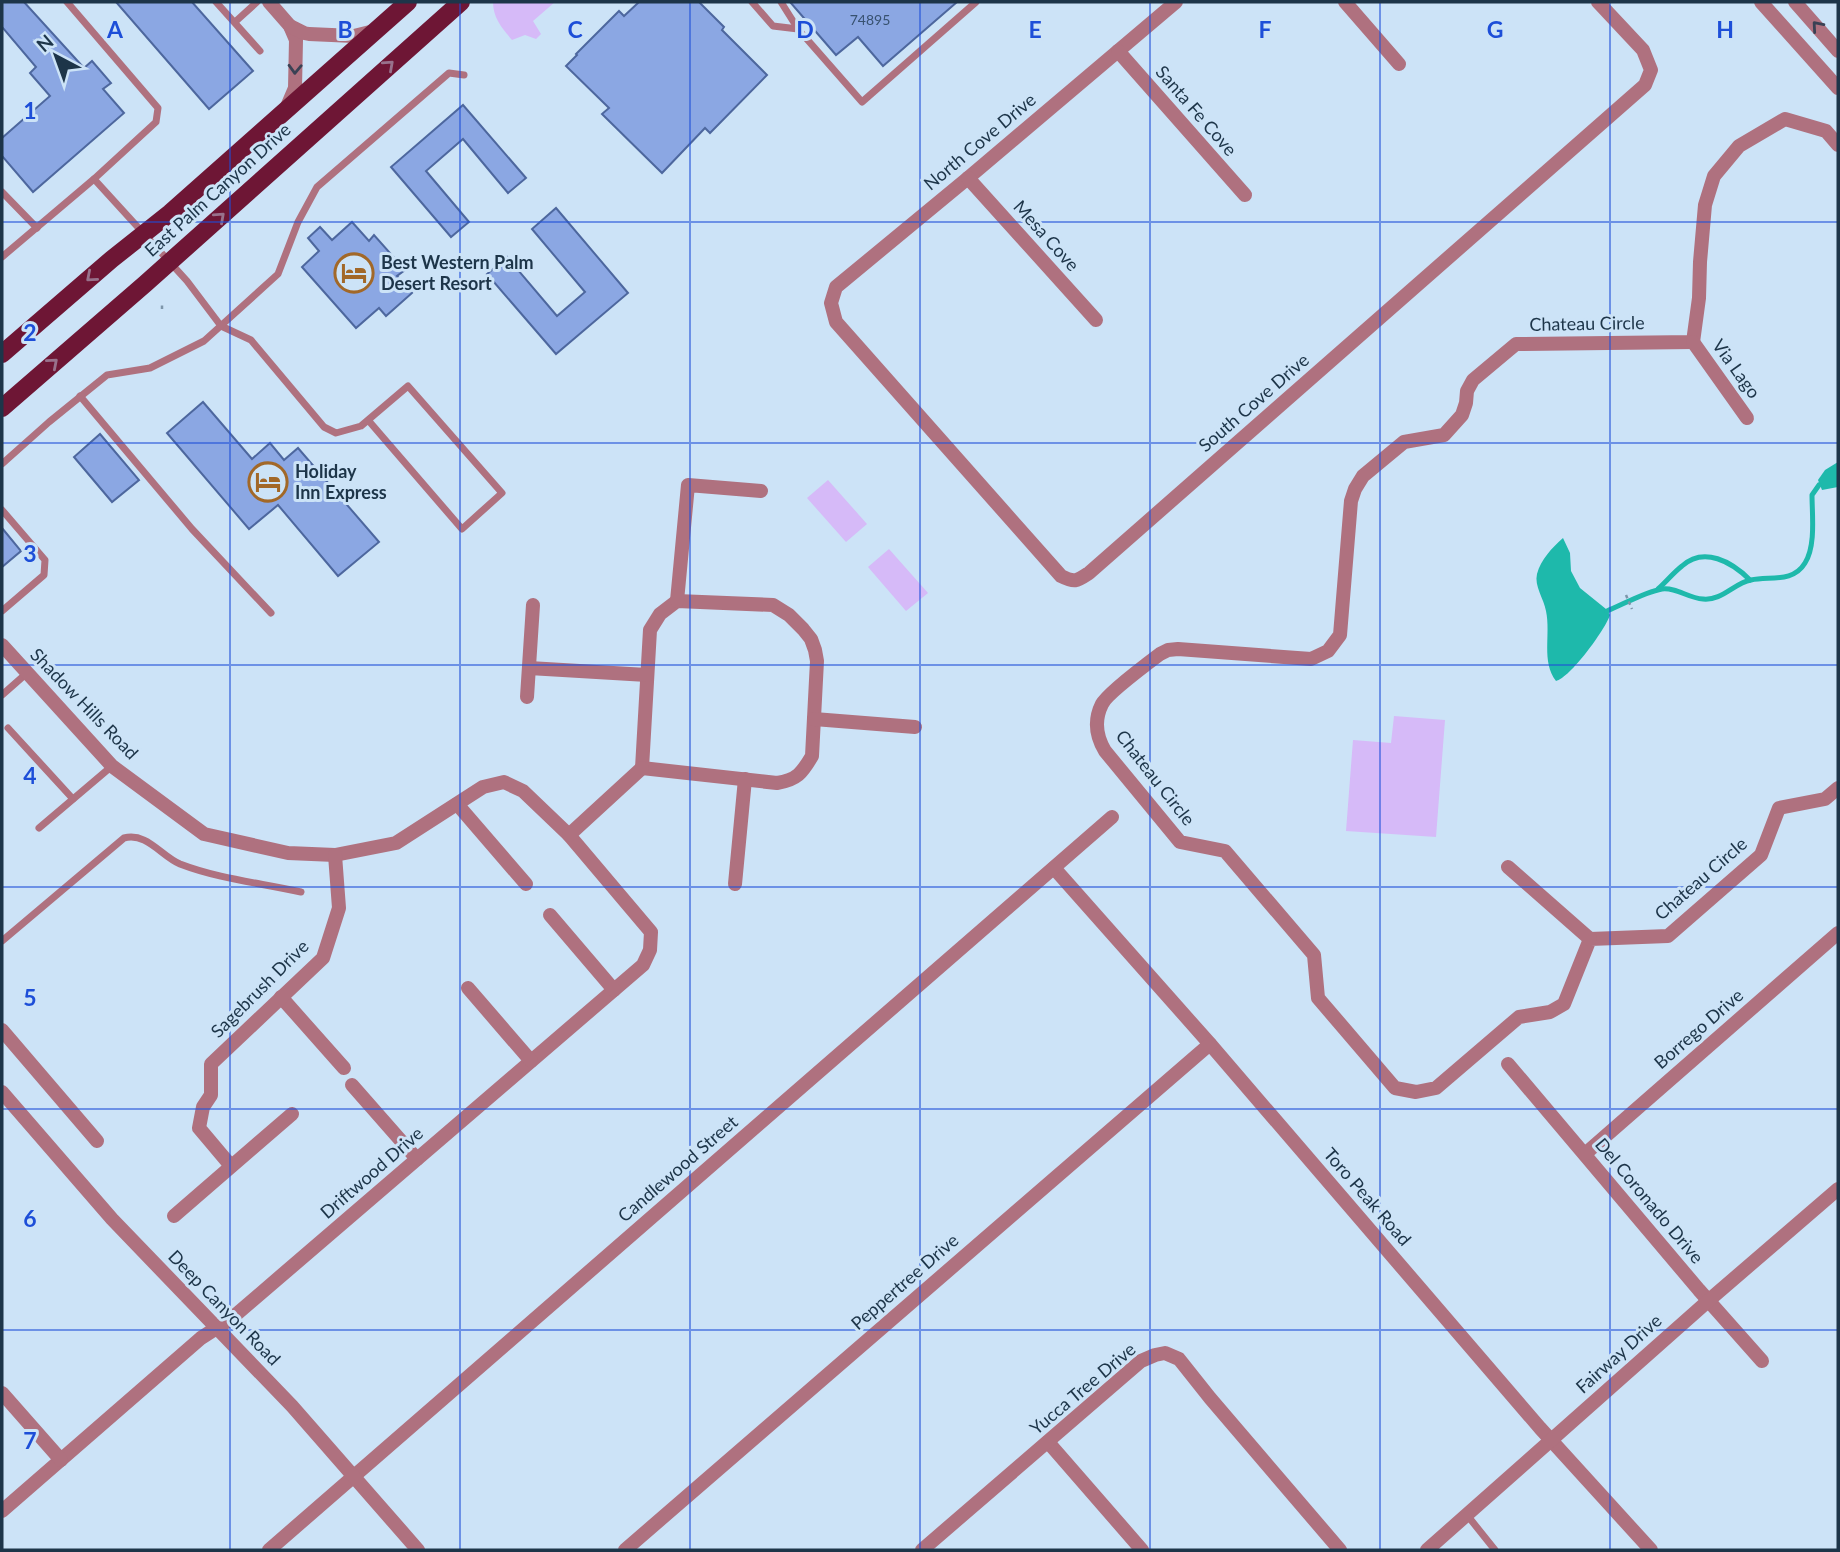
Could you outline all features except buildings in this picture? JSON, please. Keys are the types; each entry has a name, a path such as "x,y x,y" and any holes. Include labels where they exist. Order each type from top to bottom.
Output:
{"main road":[{"name":"East Palm Canyon Drive","path":"2,354 285,112 408,2"},
{"name":"East Palm Canyon Drive","path":"2,408 461,2"}],"street":[{"path":"269,2 290,26 304,33 354,36 377,30"},
{"name":"North Cove Drive","path":"836,322 831,303 836,288 1176,2"},
{"path":"1345,2 1399,64"},
{"name":"South Cove Drive","path":"836,322 1061,576 1077,581 1645,85 1651,70 1643,50 1598,2"},
{"path":"1761,2 1838,89"},
{"path":"1795,2 1838,51"},
{"path":"285,112 295,88 296,45 290,26"},
{"name":"Santa Fe Cove","path":"1118,51 1245,195"},
{"path":"1693,342 1699,298 1705,205 1714,176 1739,146 1785,119 1826,131 1838,145"},
{"name":"Mesa Cove","path":"968,178 1096,320"},
{"name":"Via Lago","path":"1693,342 1747,418"},
{"name":"Chateau Circle","path":"1693,342 1516,344 1473,380 1467,391 1462,415 1444,435 1404,442 1363,476 1355,489 1351,501 1340,635 1328,651 1311,659 1168,650 1102,702 1097,720 1099,741 1180,842 1225,851 1314,955 1318,998 1395,1088 1416,1092 1436,1088 1519,1017 1550,1012 1564,1004 1590,939 1668,936 1761,855 1779,808 1825,799 1838,788"},
{"path":"677,601 688,485 761,491"},
{"path":"569,835 642,768 650,631 660,614 677,601 773,606 789,615 803,629 811,639 817,661 812,756 798,776 777,783 642,768"},
{"path":"527,697 533,604"},
{"name":"Shadow Hills Road","path":"2,645 112,766 204,834 288,853 335,855 396,843 483,787 504,782 523,791"},
{"path":"529,668 648,675"},
{"path":"814,719 915,727"},
{"path":"735,884 745,779"},
{"name":"Driftwood Drive","path":"2,1511 201,1338 232,1318 643,965 650,950 651,932 569,835 523,791"},
{"path":"457,804 526,884"},
{"name":"Candlewood Street","path":"269,1550 1112,817"},
{"name":"Sagebrush Drive","path":"231,1166 199,1128 203,1107 211,1095 211,1064 323,958 339,908 335,855"},
{"path":"1508,867 1590,939"},
{"name":"Toro Peak Road","path":"1054,868 1210,1044 1550,1440 1651,1550"},
{"path":"550,915 614,990"},
{"name":"Borrego Drive","path":"1585,1154 1838,933"},
{"path":"468,988 531,1061"},
{"path":"281,997 344,1068"},
{"path":"2,1030 97,1141"},
{"name":"Peppertree Drive","path":"625,1550 1210,1044"},
{"name":"Del Coronado Drive","path":"1508,1064 1762,1361"},
{"path":"352,1084 417,1159"},
{"name":"Deep Canyon Road","path":"2,1092 112,1219 292,1406 418,1550"},
{"path":"174,1216 292,1114"},
{"name":"Fairway Drive","path":"1427,1550 1838,1189"},
{"name":"Yucca Tree Drive","path":"922,1550 1141,1361 1165,1353 1179,1359 1340,1550"},
{"path":"2,1394 61,1460"},
{"path":"1048,1442 1142,1550"}],"lane":[{"path":"2,257 94,180 156,122 158,108 66,2"},
{"path":"216,2 261,51"},
{"path":"235,23 257,2"},
{"path":"752,2 773,26 798,29"},
{"path":"781,2 798,29 862,102 976,2"},
{"path":"2,464 107,375 150,368 204,341 278,274 298,222 317,187 449,73 464,75"},
{"path":"94,180 187,281 221,326 251,340 324,427 336,433 361,426 408,386 502,493 462,529 368,421"},
{"path":"2,192 37,228"},
{"path":"80,396 192,529 271,613"},
{"path":"2,510 45,560 44,575 2,611"},
{"path":"2,695 27,673"},
{"path":"8,728 73,799"},
{"path":"39,828 112,766"},
{"path":"2,941 124,838 133,836 142,838 178,863 220,876 301,892"},
{"path":"1467,1515 1494,1550"}],"path":[{"path":"162,303 162,309"},
{"path":"1626,595 1632,609"}],"shaded area":[{"path":"493,2 555,2 533,21 541,34 536,39 525,35 512,40 496,18"},
{"path":"1838,462 1838,487 1822,490 1818,480 1825,470"},
{"path":"828,480 867,524 846,542 807,498"},
{"path":"1563,538 1570,553 1571,571 1580,588 1610,615 1570,672 1556,681 1549,665 1546,611 1536,579 1544,559"},
{"path":"889,549 928,593 906,611 868,567"},
{"path":"1394,716 1445,720 1436,837 1346,831 1353,740 1391,743"}],"waterway":[{"path":"1607,611 1662,589 1710,599 1745,582 1794,574 1805,563 1811,548 1812,495 1819,485"},
{"path":"1658,589 1682,566 1699,557 1726,562 1750,580"}],"place":[{"name":"Best Western Palm Desert Resort","path":"354,273"},
{"name":"Holiday Inn Express","path":"268,482"}]}
